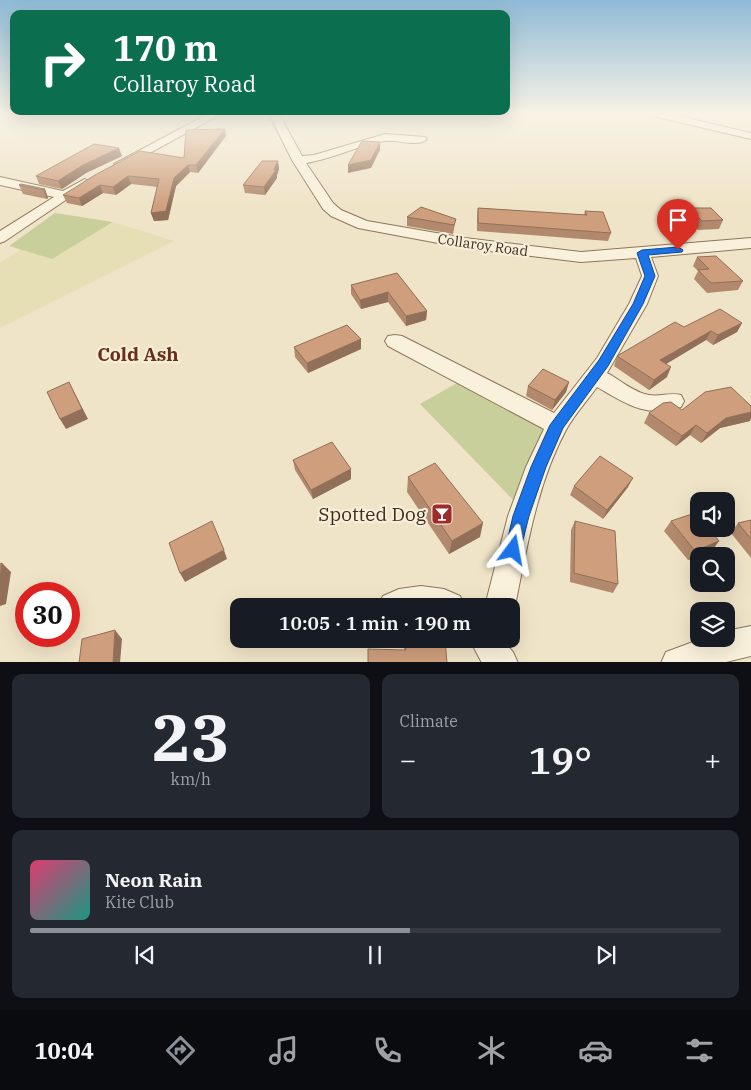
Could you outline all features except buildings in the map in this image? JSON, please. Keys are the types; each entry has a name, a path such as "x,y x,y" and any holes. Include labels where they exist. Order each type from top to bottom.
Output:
{"street":[{"path":"0,238 104,172 156,145"},
{"name":"Collaroy Road","path":"290,145 328,206 336,213 363,225 465,244 556,255 611,256 751,244"},
{"path":"298,160 315,158 359,145"},
{"path":"0,181 65,196"},
{"path":"502,598 521,516 538,467 557,425 604,363 638,304 650,276 642,253"},
{"path":"395,340 557,425"},
{"path":"594,375 638,400 651,404 673,401"},
{"path":"678,662 722,647 751,641"},
{"path":"490,648 502,662"}],"shaded area":[{"path":"113,222 174,241 0,328 0,263 21,249 52,259"}],"green space":[{"path":"55,213 113,222 52,259 9,246"},
{"path":"457,383 548,430 515,502 420,404"}],"place":[{"name":"Spotted Dog","path":"442,514"}],"district":[{"name":"Cold Ash","path":"138,354"}],"route":[{"path":"513,550 521,516 538,467 557,425 604,363 638,304 650,276 642,253 678,250"}]}
